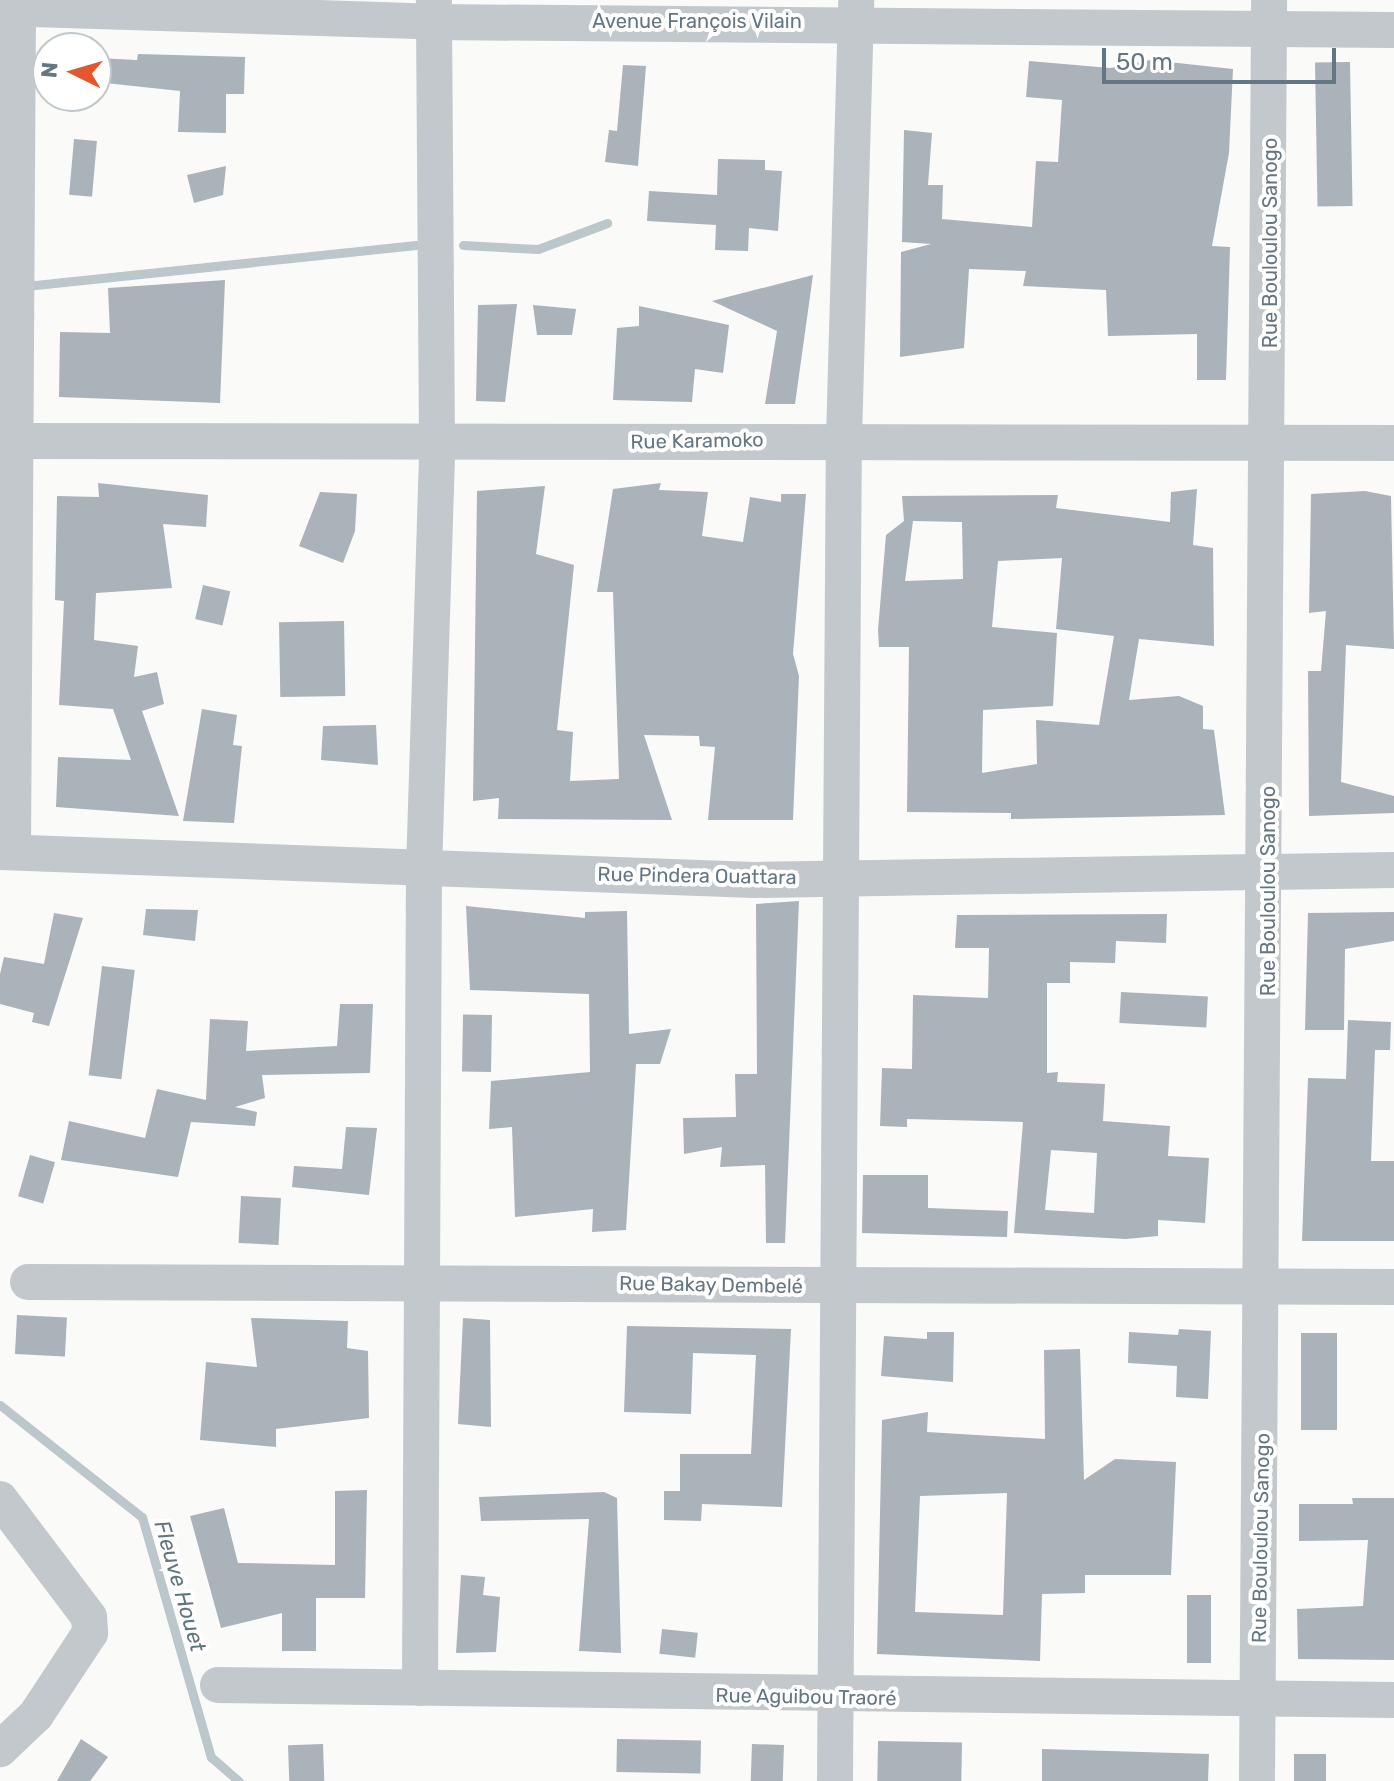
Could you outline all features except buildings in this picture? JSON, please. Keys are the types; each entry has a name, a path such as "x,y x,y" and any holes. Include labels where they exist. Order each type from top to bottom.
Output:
{"street":[{"name":"Avenue François Vilain","path":"12,5 434,11 856,10 1268,15 1394,30"},
{"path":"7,851 12,5"},
{"path":"835,1781 844,439 856,10"},
{"path":"420,1688 424,870 437,445 434,11"},
{"name":"Rue Bouloulou Sanogo","path":"1257,1781 1266,1289 1271,444 1268,15"},
{"name":"Rue Karamoko","path":"8,441 437,445 844,439 1394,443"},
{"name":"Rue Pindera Ouattara","path":"7,851 424,870 842,876 1268,867 1394,870"},
{"name":"Rue Bakay Dembelé","path":"28,1282 422,1280 840,1287 1394,1287"},
{"path":"0,1499 89,1617 90,1633 36,1715 0,1749"},
{"name":"Rue Aguibou Traoré","path":"218,1685 835,1699 1394,1700"}],"waterway":[{"path":"463,245 538,249 607,223"},
{"path":"26,286 416,245"},
{"name":"Fleuve Houet","path":"0,1405 142,1517 211,1757 239,1781"}]}
